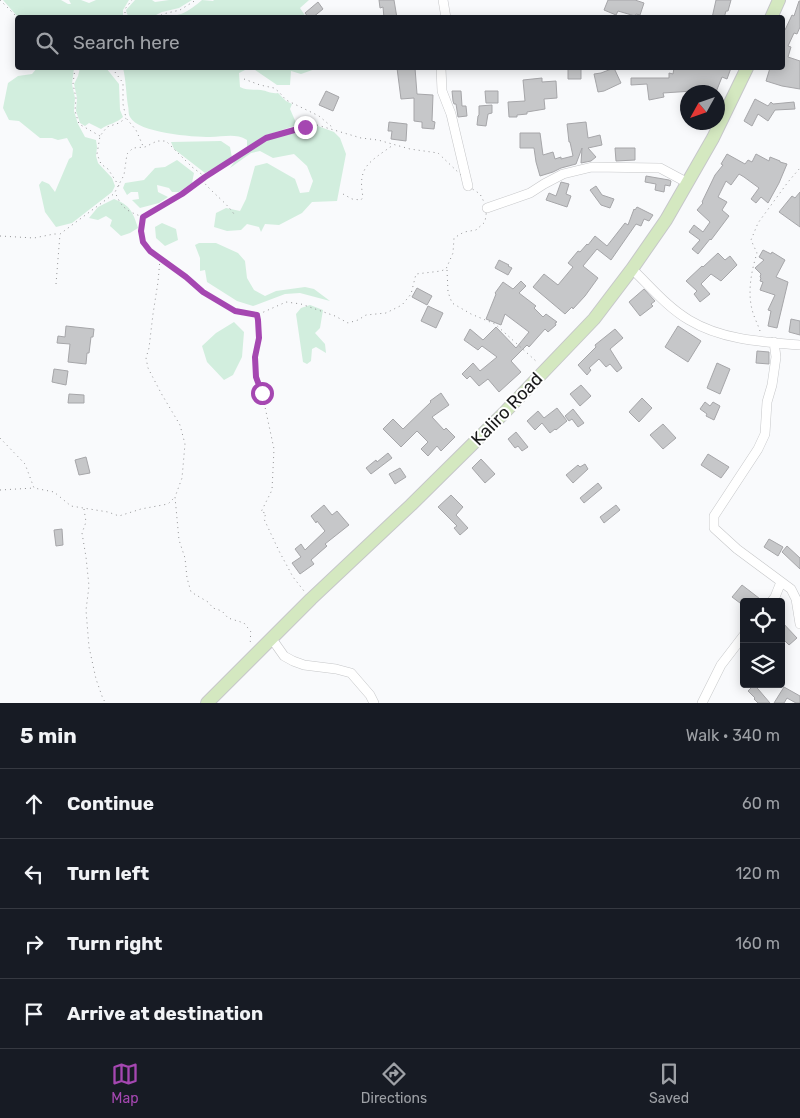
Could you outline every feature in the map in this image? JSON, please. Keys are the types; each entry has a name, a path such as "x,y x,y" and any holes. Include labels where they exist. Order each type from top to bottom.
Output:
{"main road":[{"path":"772,15 779,0"},
{"name":"Kaliro Road","path":"207,703 311,599 504,414 594,319 666,220 713,138 746,70"}],"street":[{"path":"443,0 446,15"},
{"path":"441,70 442,91 452,114 468,186"},
{"path":"487,208 530,193 563,174 592,167 660,168 688,182"},
{"path":"632,269 688,320 714,332 757,341 800,345"},
{"path":"774,342 776,357 772,385 767,402 765,434 747,468 714,516 714,528 737,549 791,590 796,598 800,624"},
{"path":"774,598 781,582"},
{"path":"272,639 284,656 293,661 304,665 351,673 370,695 374,703"},
{"path":"702,703 721,665 740,639"}],"path":[{"path":"0,0 15,15"},
{"path":"125,15 125,9 132,0"},
{"path":"162,15 180,10 196,0"},
{"path":"75,70 73,84 76,98 75,111 79,124 100,136"},
{"path":"113,70 123,83 123,104 126,118 136,130 143,147"},
{"path":"244,79 274,88 286,100 319,116 334,129"},
{"path":"119,186 108,169 101,164 97,154 100,136 106,127 119,123 126,118"},
{"path":"143,217 182,194 266,138 283,132 317,125 360,138 438,153 461,175 468,186 480,194 487,208 485,222 476,230 464,232 454,238 453,253 446,269 448,292 452,304 495,324 545,369"},
{"path":"0,236 34,238 60,234 115,192 124,175 127,154 133,148 143,147 157,141 166,141 205,177"},
{"path":"343,194 352,199 361,200 363,197 362,177 366,166 393,145"},
{"path":"764,341 751,302 750,292 757,253 751,240 758,223 800,168"},
{"path":"202,179 208,188 227,204 234,214"},
{"path":"115,192 126,210 143,217"},
{"path":"143,217 141,231 143,242 150,251 203,292 235,311 257,315 286,302 301,304 335,316 348,323 366,315 386,313 402,305 411,294 416,274 446,269"},
{"path":"56,284 60,234"},
{"path":"160,259 149,348 146,358 148,368 160,393 180,425 185,444 182,478 176,497 180,540 185,558 187,578 191,592 208,602 213,608 222,611 228,618 244,623 251,632 250,641 259,652"},
{"path":"257,315 259,338 255,357 256,377 262,393 274,449 272,490 261,512 266,513 264,519 293,577 311,599"},
{"path":"0,438 25,464 34,488"},
{"path":"0,490 34,488 54,492 71,506 108,512 119,516 141,509 168,504 176,497"},
{"path":"84,508 86,522 82,533 89,586 86,610 89,648 96,679 106,703"}],"green space":[{"path":"3,0 61,0 71,4 69,0 81,0 89,3 96,0 129,0 123,10 123,15 16,15"},
{"path":"135,0 152,0 155,2 192,0 179,8 156,15 128,15 126,10"},
{"path":"202,0 309,0 300,8 305,15 179,15"},
{"path":"35,70 74,70 72,84 75,98 74,111 78,124 85,137 96,140 98,163 112,178 115,186 112,192 72,223 56,227 45,212 39,185 42,181 49,184 55,192 69,159 72,157 73,149 67,138 58,140 40,138 19,121 9,120 3,108 8,83 18,76 32,74"},
{"path":"80,70 108,70 119,84 120,110 123,117 101,129 89,123 85,126 80,123 76,111 77,98 74,84"},
{"path":"123,70 245,70 239,73 240,87 278,93 292,104 290,109 297,125 267,135 247,147 247,140 238,137 179,135 143,127 129,116"},
{"path":"255,70 312,70 301,74 291,71 290,85 277,85"},
{"path":"318,126 334,132 340,138 346,154 337,201 312,202 302,213 279,225 265,224 261,232 259,227 247,224 241,230 227,231 214,227 216,213 226,208 240,211 246,199 255,166 267,163 295,179 300,193 309,192 313,181 307,166 294,154 273,158 260,151 251,153 230,168 235,161 265,140 304,128"},
{"path":"221,141 230,147 232,158 205,173 174,149 171,142"},
{"path":"177,160 194,173 192,183 179,192 172,192 169,188 157,185 158,192 168,197 159,203 140,208 132,200 139,199 138,192 131,192 127,195 123,188 125,183 144,180 155,168 165,167"},
{"path":"114,199 124,204 130,210 138,228 121,236 110,226 112,220 106,216 98,220 89,218 98,207"},
{"path":"162,223 176,229 178,240 165,246 156,238 155,227"},
{"path":"199,243 216,243 238,253 245,261 247,278 254,290 265,296 276,291 305,287 314,289 330,301 300,293 285,294 253,306 237,301 207,282 205,270 200,271 200,258 195,245"},
{"path":"310,305 323,310 320,328 315,333 325,344 326,353 316,347 312,349 311,361 307,364 303,362 296,314 301,308"},
{"path":"234,322 244,332 242,357 233,375 224,380 207,362 202,346 216,333"}],"building":[{"path":"379,0 394,0 396,15 384,15 383,7 380,8"},
{"path":"608,0 635,0 644,3 640,15 632,15 618,11 616,15 604,10"},
{"path":"716,0 731,0 725,15 713,15"},
{"path":"800,1 800,27 797,34 794,33 788,46 791,47 788,57 800,61 800,89 766,81 769,70 785,70 785,30 792,15 794,16"},
{"path":"318,2 323,9 316,15 307,15 305,13"},
{"path":"397,70 415,70 417,94 433,95 432,121 435,122 434,129 422,128 422,122 414,121 414,98 401,99"},
{"path":"568,70 581,70 581,79 568,79"},
{"path":"615,70 621,83 598,92 594,74"},
{"path":"674,70 730,70 727,79 722,77 719,85 680,85 680,92 663,93 664,97 649,100 647,84 631,85 631,78 669,78 669,73 673,74"},
{"path":"542,78 542,82 556,81 557,98 544,99 545,109 527,112 527,114 517,115 517,117 509,117 508,102 525,101 523,80"},
{"path":"326,91 339,97 333,111 319,105"},
{"path":"452,91 461,91 462,106 466,106 467,116 458,117"},
{"path":"485,91 498,91 498,103 486,103"},
{"path":"755,99 768,106 771,102 773,104 794,102 795,109 775,110 768,121 758,114 752,126 744,121"},
{"path":"492,105 492,113 488,114 486,126 477,125 479,106"},
{"path":"389,122 407,124 406,141 391,139 392,131 388,131"},
{"path":"586,122 588,138 600,135 602,145 588,148 596,157 591,161 581,163 582,148 576,164 540,176 534,148 520,148 520,133 540,133 543,155 553,152 555,159 573,156 567,124"},
{"path":"615,148 635,148 635,160 616,161"},
{"path":"727,154 745,164 748,160 752,162 756,154 769,161 770,157 787,164 768,203 761,197 756,203 751,199 759,188 739,174 731,185 726,181 718,197 727,202 722,210 729,216 698,254 692,249 700,240 689,232 694,225 703,232 710,222 697,210 703,203 715,175 723,165 721,164"},
{"path":"646,176 669,180 671,181 670,186 665,185 664,192 655,190 656,184 645,182"},
{"path":"561,182 569,184 566,194 571,196 567,207 546,200 549,193 556,196"},
{"path":"596,186 602,195 614,199 610,208 601,205 590,190"},
{"path":"800,192 800,227 779,212 792,196 795,198"},
{"path":"637,207 653,215 649,221 644,219 641,226 636,224 611,260 597,249 583,266 598,278 573,309 572,307 565,314 533,287 544,274 558,285 573,267 568,263 578,251 580,252 588,245 595,236 607,246 625,223 628,225 634,209"},
{"path":"763,250 771,254 772,252 785,260 776,277 788,282 777,328 768,326 771,311 768,310 775,295 760,290 763,282 760,281 761,274 755,268 764,260 759,257"},
{"path":"718,253 725,260 730,256 737,265 721,281 711,274 701,284 710,294 700,302 694,294 697,291 686,281"},
{"path":"499,260 512,268 508,275 495,268"},
{"path":"521,281 526,286 519,293 536,306 534,308 543,317 546,314 557,322 548,332 545,329 529,347 527,345 511,361 521,372 499,392 488,379 479,386 470,376 467,379 462,374 473,363 480,371 497,357 482,346 478,350 464,340 470,329 483,340 496,327 516,348 529,332 505,314 501,325 486,319 495,293 503,282 513,289"},
{"path":"417,288 432,296 427,305 412,297"},
{"path":"644,289 655,301 651,304 653,306 640,316 629,302"},
{"path":"428,306 443,313 436,328 421,321"},
{"path":"791,319 800,321 800,335 789,332"},
{"path":"66,326 94,329 86,364 68,362 70,344 57,343 58,336 65,337"},
{"path":"678,326 701,341 688,362 665,347"},
{"path":"615,329 623,338 610,349 622,368 617,372 610,364 606,367 599,359 589,368 591,370 587,375 578,365 596,347 595,345"},
{"path":"757,351 769,352 769,364 756,363"},
{"path":"717,363 730,369 720,394 707,388"},
{"path":"54,369 68,371 66,385 52,382"},
{"path":"581,385 591,396 580,406 570,394"},
{"path":"441,393 449,405 432,417 444,430 446,428 455,437 441,451 437,446 428,456 421,449 428,442 417,431 401,447 383,429 393,419 403,429 430,401"},
{"path":"69,394 84,395 84,403 68,403"},
{"path":"642,398 652,408 639,422 629,412"},
{"path":"705,402 710,406 713,402 720,406 714,420 706,416 707,414 700,409"},
{"path":"557,408 567,421 550,433 542,423 535,430 527,421 538,411 544,418"},
{"path":"573,409 584,423 578,427 572,419 569,421 565,416"},
{"path":"663,424 676,438 663,449 650,435"},
{"path":"516,432 528,447 522,451 518,446 515,448 508,439"},
{"path":"388,453 392,458 371,474 366,468"},
{"path":"708,454 729,467 721,478 701,465"},
{"path":"86,457 90,473 79,475 75,460"},
{"path":"481,459 495,474 485,483 472,468"},
{"path":"585,464 588,469 573,483 566,475 578,465 580,467"},
{"path":"400,468 406,477 395,484 389,474"},
{"path":"598,483 602,488 584,503 580,498"},
{"path":"451,495 463,507 456,515 468,528 460,535 454,528 457,526 438,507"},
{"path":"324,505 332,515 337,511 349,525 325,544 327,546 311,560 314,564 300,574 292,563 301,557 295,549 301,544 305,550 325,531 311,516"},
{"path":"616,505 620,510 604,523 600,517"},
{"path":"62,529 63,545 56,546 54,530"},
{"path":"769,539 783,547 778,556 764,547"},
{"path":"787,546 800,558 800,569 782,552"},
{"path":"742,585 759,598 740,598 740,603 732,597"},
{"path":"785,625 797,638 789,645 785,641"},
{"path":"751,688 757,688 770,703 758,703 748,691"},
{"path":"785,688 800,696 800,703 787,698 784,703 774,703"}],"route":[{"path":"262,393 256,377 255,357 259,338 257,315 235,311 203,292 150,251 143,242 141,231 143,217 182,194 266,138 305,127"}]}
